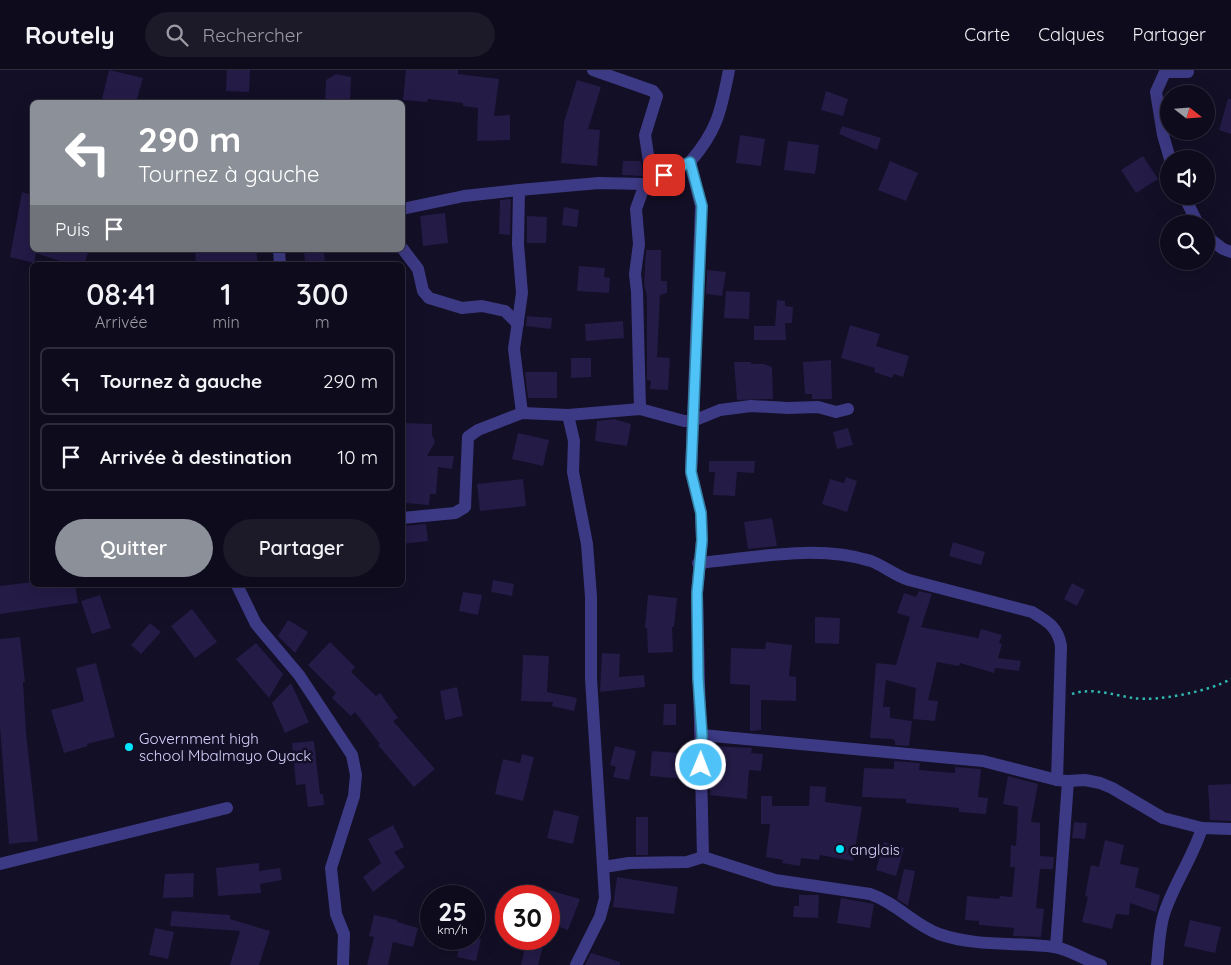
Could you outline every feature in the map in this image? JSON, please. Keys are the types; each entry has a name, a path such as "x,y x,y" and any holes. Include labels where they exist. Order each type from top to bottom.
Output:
{"street":[{"path":"593,70 653,91 657,96 645,135 648,183 636,210 639,244 635,274 640,409"},
{"path":"405,208 464,196 519,190 598,183 648,183 690,162 702,148 716,124 729,70"},
{"path":"1167,150 1156,92 1165,72 1188,72"},
{"path":"690,162 702,206 691,472 701,513 702,540 698,563 698,678 702,735 703,857"},
{"path":"519,190 518,244 522,293 514,349 522,413"},
{"path":"1215,243 1231,252"},
{"path":"405,252 418,269 423,291 430,298 462,308 482,306 505,311 518,324"},
{"path":"405,518 455,513 465,508 468,436 478,430 522,413 568,415 640,409 684,421 694,421 720,410 751,406 818,407 836,412 848,409"},
{"path":"568,415 574,442 573,472 587,544 591,597 592,689 605,898 600,917 576,965"},
{"path":"698,563 786,554 840,556 873,562 895,575 909,580 1032,612 1049,622 1060,636 1059,698 1063,781 1056,947"},
{"path":"238,587 256,624 299,675 352,755 356,775 354,796 331,868 336,914 344,934 342,965"},
{"path":"702,735 983,760 1063,781 1085,780 1100,783 1112,788 1162,818 1202,828 1231,829"},
{"path":"0,864 227,808"},
{"path":"1157,965 1160,932 1165,911 1196,848 1202,828"},
{"path":"604,867 629,863 687,862 703,857 775,880 870,894 884,898 922,926 939,934 962,941 1056,947 1101,965"}],"path":[{"path":"1059,698 1076,692 1096,691 1150,700 1202,690 1231,679"}],"building":[{"path":"109,70 143,78 137,100 102,99"},
{"path":"227,70 250,70 249,92 226,91"},
{"path":"406,70 458,70 458,74 499,79 494,116 510,115 510,140 477,141 478,108 463,106 463,103 428,99 427,102 403,100"},
{"path":"336,74 351,77 350,100 325,100 326,80"},
{"path":"577,80 601,87 588,129 600,130 597,166 561,163 564,122"},
{"path":"826,91 848,99 843,116 821,110"},
{"path":"1228,99 1231,99 1231,134 1219,130"},
{"path":"842,126 881,138 877,150 839,134"},
{"path":"740,135 765,139 761,166 736,163"},
{"path":"788,141 819,145 815,174 784,170"},
{"path":"1143,156 1158,179 1136,193 1121,170"},
{"path":"623,161 641,161 643,176 622,175"},
{"path":"890,161 918,173 906,201 878,190"},
{"path":"22,192 30,194 30,252 88,252 85,262 63,262 36,253 34,262 10,257"},
{"path":"511,199 510,235 499,234 500,200"},
{"path":"564,207 579,210 577,227 562,225"},
{"path":"445,213 448,243 423,246 420,216"},
{"path":"527,216 547,217 546,243 527,243"},
{"path":"646,250 661,250 661,281 667,281 667,293 660,295 657,357 670,358 668,390 650,389 651,381 647,380 647,297 644,284"},
{"path":"195,252 256,252 258,262 196,262"},
{"path":"304,252 324,252 325,262 305,262"},
{"path":"579,266 605,268 604,277 610,278 609,293 577,291"},
{"path":"707,270 726,272 722,296 706,294"},
{"path":"726,291 750,292 749,319 724,318"},
{"path":"777,300 785,301 785,306 793,307 792,323 785,323 786,340 754,340 754,326 775,326"},
{"path":"527,316 552,318 551,329 526,326"},
{"path":"623,321 624,338 586,341 585,324"},
{"path":"850,325 880,334 876,346 909,356 903,377 894,374 892,378 874,372 875,368 841,358"},
{"path":"571,358 591,358 591,377 571,378"},
{"path":"831,360 832,399 812,399 812,394 805,394 803,362"},
{"path":"734,362 751,362 751,364 764,364 772,367 773,399 737,400"},
{"path":"525,372 557,372 557,398 528,398"},
{"path":"614,419 631,424 627,446 595,441 597,421"},
{"path":"405,423 432,424 432,435 435,442 427,456 454,456 452,469 438,467 436,494 430,494 429,505 405,503"},
{"path":"848,428 853,445 837,449 833,432"},
{"path":"518,433 549,440 543,466 512,459"},
{"path":"709,461 755,461 754,473 737,472 735,496 713,495 715,472 709,472"},
{"path":"846,477 857,481 847,512 822,504 830,479 844,483"},
{"path":"523,479 526,506 480,511 477,484"},
{"path":"772,518 777,546 748,549 744,522"},
{"path":"426,524 428,541 405,544 405,526"},
{"path":"953,542 985,552 981,565 949,556"},
{"path":"493,580 514,584 512,596 491,592"},
{"path":"30,582 30,587 75,587 78,603 0,614 0,586"},
{"path":"1072,583 1085,590 1077,606 1064,599"},
{"path":"919,591 932,594 921,627 978,638 981,629 1002,635 999,643 1002,644 998,658 1021,661 1019,671 995,668 994,673 960,663 959,666 937,662 928,700 938,701 935,721 913,719 916,688 886,680 883,707 890,707 890,718 912,721 909,746 895,745 893,739 870,738 876,663 896,665 910,617 897,613 904,593 916,597"},
{"path":"463,592 482,595 478,615 459,611"},
{"path":"100,595 111,628 92,634 81,601"},
{"path":"648,595 677,598 674,627 672,627 673,652 648,653 647,628 645,628"},
{"path":"192,609 217,642 195,658 171,626"},
{"path":"815,617 840,618 839,644 815,643"},
{"path":"288,620 308,632 295,653 278,636"},
{"path":"150,623 161,632 141,654 131,645"},
{"path":"20,637 25,682 23,682 26,733 38,841 9,844 0,727 0,639"},
{"path":"330,642 355,667 351,672 376,696 380,693 398,718 393,721 435,769 414,787 378,745 380,744 355,712 351,716 332,698 336,693 308,665"},
{"path":"766,642 792,645 789,676 796,677 796,701 761,700 761,730 750,731 750,685 730,684 731,648 765,649"},
{"path":"256,643 283,674 269,698 236,659"},
{"path":"602,653 620,654 619,677 644,675 645,687 600,692"},
{"path":"523,655 549,656 547,692 577,698 574,711 552,706 553,702 521,701"},
{"path":"96,663 115,737 87,744 88,746 64,753 51,710 84,701 76,668"},
{"path":"291,683 309,722 285,733 272,703"},
{"path":"457,687 463,716 445,720 440,691"},
{"path":"664,704 676,704 676,725 663,725"},
{"path":"314,741 320,794 323,794 324,805 308,807 305,784 296,785 292,743"},
{"path":"615,746 636,751 629,780 613,777 616,767 610,765"},
{"path":"712,746 752,748 751,753 763,754 761,771 749,770 747,799 710,795"},
{"path":"652,751 678,753 678,758 688,759 686,779 650,776"},
{"path":"522,754 534,757 523,801 495,794 503,759 520,763"},
{"path":"894,761 920,763 919,770 955,773 955,767 981,769 978,797 988,798 986,814 959,812 959,808 906,803 906,799 862,797 864,768 894,769"},
{"path":"1008,776 1038,784 1031,822 1040,823 1040,856 1054,857 1053,869 1040,869 1036,908 1044,909 1041,937 1013,936 1014,928 979,925 979,921 965,920 967,896 999,899 1000,896 1012,897 1015,867 1010,867 1011,845 1016,846 1018,807 1003,804"},
{"path":"1231,784 1231,821 1210,820 1208,785"},
{"path":"810,786 826,787 825,802 862,807 853,861 820,855 819,860 801,858 800,866 782,863 783,860 766,857 770,824 761,824 761,796 772,796 772,806 809,806"},
{"path":"554,810 579,816 573,844 547,838"},
{"path":"636,817 648,817 648,855 636,855"},
{"path":"1074,822 1087,823 1085,839 1072,838"},
{"path":"393,825 404,847 394,852 405,867 373,892 363,877 381,863 368,839"},
{"path":"1105,840 1124,845 1120,864 1139,868 1135,887 1160,895 1156,912 1130,903 1129,915 1116,914 1112,929 1082,922 1088,897 1085,896 1091,865 1099,867"},
{"path":"884,842 904,848 896,876 876,870"},
{"path":"259,863 259,871 280,868 282,880 260,884 261,893 218,896 216,868"},
{"path":"904,869 915,871 908,906 897,899"},
{"path":"194,873 193,897 163,898 165,874"},
{"path":"617,877 678,887 674,914 613,907"},
{"path":"560,893 580,899 568,930 560,927"},
{"path":"799,895 819,895 818,918 793,917 794,906 799,906"},
{"path":"841,898 874,904 870,928 837,923"},
{"path":"172,911 230,915 230,919 270,931 259,965 230,965 240,931 170,926"},
{"path":"374,915 397,920 397,922 418,928 413,947 393,942 388,965 367,965 374,937 369,936"},
{"path":"1190,920 1221,927 1215,953 1184,946"},
{"path":"155,928 174,932 168,959 149,955"},
{"path":"459,950 478,950 476,961 457,957"},
{"path":"524,950 542,950 538,965 521,965"},
{"path":"591,953 620,962 620,965 585,965"}],"place":[{"name":"Government high school Mbalmayo Oyack","path":"129,747"},
{"name":"anglais","path":"840,849"}],"route":[{"path":"664,175 690,162 702,206 691,472 701,513 702,540 697,578 698,678 702,735 701,765"}]}
